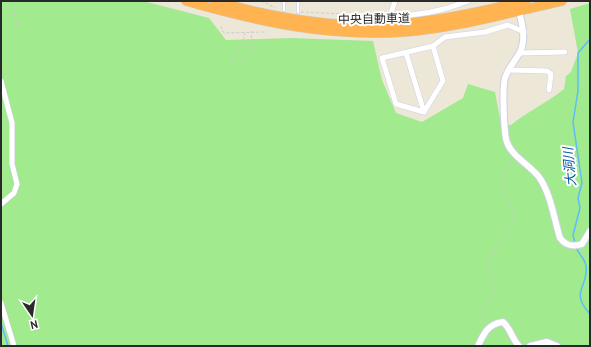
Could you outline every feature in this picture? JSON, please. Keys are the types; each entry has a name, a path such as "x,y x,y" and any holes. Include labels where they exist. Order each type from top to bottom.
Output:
{"highway":[{"name":"中央自動車道","path":"186,1 248,18 293,27 382,33 429,29 477,21 562,1"},
{"name":"中央自動車道","path":"215,1 295,19 354,25 382,25 436,20 526,1"}],"street":[{"path":"394,1 390,16 419,15 468,1"},
{"path":"520,16 524,32 524,41 520,53 509,70 504,84 506,133 509,147 514,154 539,177 542,182 546,190 560,238 563,242 570,246 582,244 590,231"},
{"path":"424,112 396,104 382,58 433,46 445,37 485,32 508,25 524,32"},
{"path":"424,112 443,81 433,46"},
{"path":"520,53 565,52"},
{"path":"406,53 424,112"},
{"path":"509,70 547,71 551,74 549,90"},
{"path":"1,81 12,123 12,164 17,184 14,193 1,204"},
{"path":"1,303 14,346"},
{"path":"478,346 485,330 493,325 503,322 508,326 519,346"},
{"path":"530,346 547,342 557,346"}],"lane":[{"path":"284,1 284,10"},
{"path":"298,1 298,12"}],"path":[{"path":"6,1 12,7 17,26"},
{"path":"261,1 284,10"},
{"path":"298,12 390,16"},
{"path":"221,26 222,31 225,33 252,31 265,32"},
{"path":"250,53 252,31"},
{"path":"242,61 232,62 231,59 243,41 246,32"},
{"path":"485,330 485,307 493,295 494,288 488,263 492,254 513,225 515,215 502,186 507,166 514,154"}],"green space":[{"path":"1,1 143,1 209,18 226,40 291,38 373,41 382,80 396,113 422,122 463,98 468,84 495,92 501,124 511,125 564,89 566,76 571,72 578,53 570,9 590,3 590,346 1,346"}],"waterway":[{"name":"大洞川","path":"575,243 573,235 580,208 578,198 582,183 573,122 578,91 578,53 590,39"},
{"name":"大洞川","path":"576,247 586,266 585,279 580,294 581,300 590,314"},
{"path":"1,323 8,346"}]}
